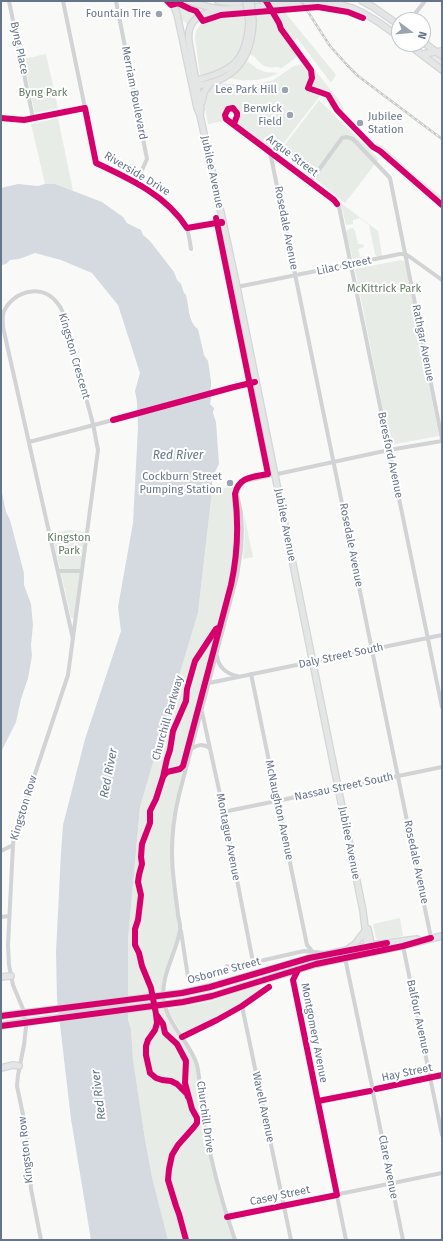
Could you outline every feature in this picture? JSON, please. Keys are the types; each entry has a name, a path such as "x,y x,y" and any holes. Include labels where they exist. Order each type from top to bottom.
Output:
{"main road":[{"name":"Jubilee Avenue","path":"172,1 179,21 201,109 200,116"},
{"path":"189,1 213,8 230,9 308,2 332,3 352,8 391,31"},
{"path":"194,83 210,84 230,74 243,62 252,41 251,1 239,3 219,1"},
{"path":"194,83 220,73 237,61 245,47 251,22 246,1"},
{"path":"362,1 391,19"},
{"name":"Jubilee Avenue","path":"230,9 211,12 200,16 193,22 190,29 189,38 197,108 200,116 275,475 312,662 339,788 370,953"},
{"path":"422,54 439,51 442,56"},
{"path":"419,52 442,70"},
{"path":"201,109 203,95 210,84"},
{"name":"Jubilee Avenue","path":"363,912 369,930 369,946"},
{"path":"345,950 355,944 365,930"},
{"name":"Osborne Street","path":"1,1016 182,993 210,987 309,958 345,950 442,936"},
{"name":"Osborne Street","path":"1,1026 183,1002 212,996 316,964 403,946 431,938"},
{"path":"1,977 11,976"},
{"path":"1,1068 20,1066"}],"street":[{"name":"Byng Place","path":"9,1 33,118"},
{"path":"1,118 24,120 85,108 63,1"},
{"name":"Merriam Boulevard","path":"116,1 147,159 136,183"},
{"path":"416,12 425,1"},
{"name":"Riverside Drive","path":"85,108 96,163 136,183 168,205 182,220 187,228"},
{"name":"Argue Street","path":"234,124 334,200 337,204"},
{"name":"Rathgar Avenue","path":"310,182 342,138 347,137 353,139 390,178 442,440"},
{"name":"Rosedale Avenue","path":"270,152 431,938"},
{"name":"Beresford Avenue","path":"337,204 340,208 442,707"},
{"path":"191,248 187,228 222,222"},
{"path":"405,254 442,280"},
{"name":"Lilac Street","path":"236,287 405,254"},
{"path":"408,270 412,264 419,264"},
{"name":"Kingston Crescent","path":"30,291 41,292 50,296 58,303 64,315 93,424 98,450 73,640 3,324 3,312 10,302 16,296 30,291"},
{"path":"224,390 255,382"},
{"path":"29,442 113,420"},
{"path":"275,475 442,440"},
{"name":"Churchill Drive","path":"188,977 173,881 171,841 176,808 240,562 242,531 241,513 237,494 240,485 245,481 275,475"},
{"path":"58,571 82,571"},
{"name":"Daly Street South","path":"209,683 442,635"},
{"name":"Kingston Row","path":"41,1240 31,1189 27,1134 17,1086 26,1027 23,1008 11,976 8,956 9,916 14,837 67,680 73,640"},
{"path":"217,652 218,658 224,670 231,675 240,677"},
{"name":"McNaughton Avenue","path":"252,674 307,945 312,952"},
{"name":"Montague Avenue","path":"202,711 253,962"},
{"path":"191,749 201,745 210,748"},
{"name":"Nassau Street South","path":"223,812 442,767"},
{"path":"1,851 13,845"},
{"path":"1,917 9,916"},
{"name":"Churchill Drive","path":"180,929 166,974 164,1000 170,1018 191,1051 197,1064 202,1114 208,1143 227,1217 235,1240"},
{"path":"304,951 307,945"},
{"name":"Balfour Avenue","path":"403,946 442,1135"},
{"name":"Osborne Street","path":"227,966 230,968 304,951 333,953"},
{"name":"Clare Avenue","path":"345,958 403,1240"},
{"name":"Montgomery Avenue","path":"298,970 293,980 346,1240"},
{"path":"182,1037 242,1006 269,987"},
{"name":"Wavell Avenue","path":"242,1006 291,1240"},
{"name":"Hay Street","path":"318,1101 442,1076"},
{"name":"Casey Street","path":"227,1217 442,1173"}],"green space":[{"path":"172,1 189,1 213,8 211,12 188,26 181,20"},
{"path":"284,6 284,11 336,75 331,83 297,38 294,40 299,50 298,56 282,68 264,66 253,55 251,56 250,53 255,32 255,9"},
{"path":"246,16 245,32 238,54 234,60 221,69 200,75 195,38 196,31 201,24 221,17"},
{"path":"436,52 442,56 442,70 422,54"},
{"name":"Byng Park","path":"46,54 58,108 35,113 23,59"},
{"path":"246,60 256,68 265,72 279,73 267,78 254,80 229,78"},
{"path":"302,64 314,69 338,99 344,109 341,113 328,94 323,92 276,153 239,125 237,122 239,113 235,107 225,109 223,115 225,121 208,124 205,107 206,93 211,88 220,83 256,86 257,84 273,80 294,66"},
{"path":"319,100 379,159 345,203 280,151"},
{"path":"58,118 73,191 55,184 45,184 31,124"},
{"path":"377,143 385,148 412,173 442,197 442,204 381,150 373,146"},
{"path":"337,200 378,231 382,256 377,257 375,254 369,225 360,218 353,220 353,224 346,225 342,208"},
{"path":"353,228 358,244 363,244 364,247 358,249 360,257 368,256 367,259 353,260 346,232 348,229"},
{"name":"McKittrick Park","path":"401,260 405,262 439,436 390,445 355,269"},
{"path":"240,485 238,489 241,513 240,562 179,795 171,841 180,929 164,984 166,1010 197,1065 206,1136 235,1240 168,1240 152,1177 145,1139 133,1059 131,1029 128,1020 128,940 140,807 198,613 212,491"},
{"path":"244,514 253,557 243,559 245,534"},
{"name":"Kingston Park","path":"70,530 85,532 74,618 71,618 52,533"},
{"path":"400,918 403,936 378,940 376,938 373,924"},
{"path":"259,986 261,990 241,1004 213,1020 183,1034 172,1018 168,1009 208,1002"}],"water":[{"name":"Red River","path":"18,184 38,186 55,184 102,202 123,217 127,223 141,230 143,235 150,241 174,272 177,280 181,284 186,295 189,314 192,322 198,329 204,355 208,361 211,381 209,391 211,398 210,404 214,408 213,413 216,422 219,464 212,478 212,491 198,613 140,807 128,940 128,1020 131,1029 133,1059 152,1177 168,1240 91,1240 71,1119 57,999 56,952 63,825 85,739 121,631 118,607 133,523 138,428 135,391 140,373 118,305 92,273 61,260 35,253 19,259 10,260 6,264 1,265 1,188"},
{"path":"1,488 6,512 10,520 24,573 24,585 31,604 33,625 31,645 32,656 28,678 21,699 16,722 1,752"}],"pier":[{"path":"211,392 212,395 192,400 190,402 187,401 136,415 136,412 166,404 166,401 168,403"}],"railway":[{"path":"301,1 330,46 358,76 442,139"}],"cycle path":[{"path":"167,1 171,5 178,3 196,11 203,21 221,15 318,7 348,12 363,18"},
{"path":"266,1 281,29 311,70 312,78 308,88 328,95 337,110 373,147 380,151 442,205"},
{"path":"1,118 24,120 85,108 96,163 122,175 158,197 169,206 187,228 222,223"},
{"path":"234,124 237,113 233,108 228,109 225,115 226,119 334,200 337,204"},
{"path":"188,1097 177,1084 171,1081 156,1078 150,1073 146,1055 148,1040 155,1030 157,1023 151,988 135,945 135,929 138,920 141,895 138,882 142,864 142,844 150,823 150,811 156,799 163,777 167,772 180,769 183,766 231,585 237,540 235,494 237,488 248,478 268,474 216,218"},
{"path":"113,420 255,382"},
{"name":"Churchill Parkway","path":"163,777 173,731 186,701 187,689 195,661 218,628"},
{"path":"1,1026 183,1002 212,996 316,964 403,946 431,938"},
{"path":"1,1016 182,993 210,987 309,958 387,943"},
{"path":"227,1217 337,1195 293,980 298,970"},
{"path":"182,1037 242,1006 269,987"},
{"path":"156,1014 163,1024 165,1033 177,1044 186,1061 185,1083 192,1109 197,1118 197,1123 178,1145 172,1155 168,1180 186,1240"},
{"path":"376,1089 442,1075"},
{"path":"318,1101 370,1091"}],"place":[{"name":"Fountain Tire","path":"159,14"},
{"name":"Lee Park Hill","path":"285,90"},
{"name":"Berwick Field","path":"290,115"},
{"name":"Jubilee Station","path":"360,123"},
{"name":"Cockburn Street Pumping Station","path":"230,483"}]}
